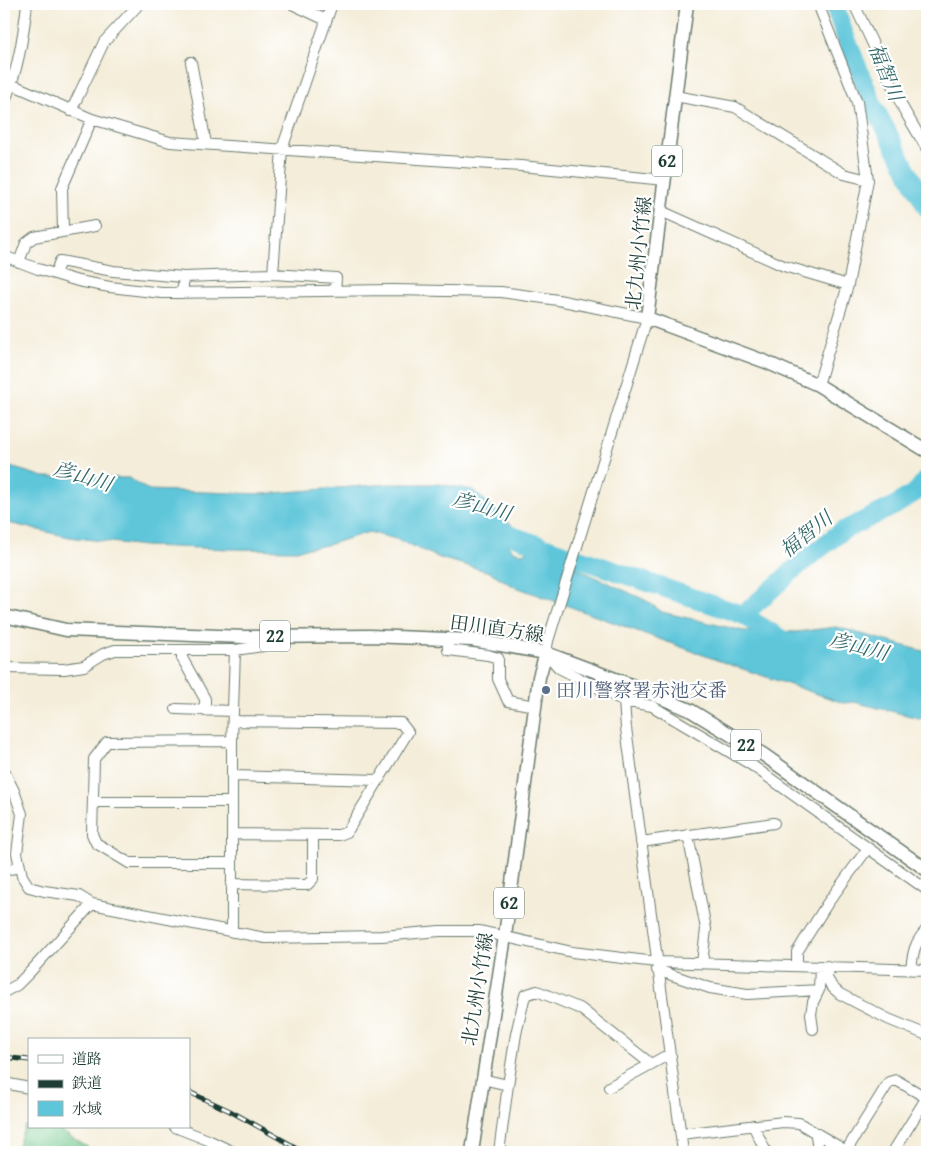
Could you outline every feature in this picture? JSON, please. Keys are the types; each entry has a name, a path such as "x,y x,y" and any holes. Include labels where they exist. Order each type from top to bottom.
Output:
{"main road":[{"name":"北九州小竹線","path":"687,4 645,325 766,362 818,385 927,451"},
{"name":"田川直方線","path":"4,616 66,630 244,637 370,636 472,640 547,647 690,710 764,755 927,870"},
{"name":"北九州小竹線","path":"472,1152 505,936 539,677 547,647"}],"street":[{"path":"4,103 8,82 22,42 27,4"},
{"path":"71,111 104,42 138,4"},
{"path":"292,4 326,20"},
{"path":"272,274 282,149 332,4"},
{"path":"818,4 857,102 868,180 848,285 818,385"},
{"path":"854,4 904,110 927,150"},
{"path":"191,62 206,144"},
{"path":"8,82 92,119 170,142 521,166 664,180"},
{"path":"675,96 735,108 844,174 868,180"},
{"path":"63,231 62,188 92,119"},
{"path":"661,211 784,266 848,285"},
{"path":"19,262 26,243 34,236 95,226"},
{"path":"4,256 78,281 162,293 335,290 501,292 558,300 645,325 547,647 559,668 624,701 652,706 750,764 927,890"},
{"path":"55,274 60,261 113,271 184,277 272,274 336,278 335,290"},
{"path":"182,293 184,277"},
{"path":"4,668 64,669 84,666 103,654 115,650 234,650 263,646 275,636"},
{"path":"448,639 448,650 498,658 498,679 508,700 535,706"},
{"path":"182,650 182,658 204,699 205,711"},
{"path":"232,932 234,650"},
{"path":"624,701 640,842 683,1152"},
{"path":"176,709 205,711 233,716 401,723 408,732 347,832 339,835 232,834"},
{"path":"231,862 130,863 96,842 92,834 94,759 107,742 232,741"},
{"path":"4,771 14,791 22,814 17,853 22,876 29,886 44,891 79,896 92,904 265,938 382,936 440,931 480,931 572,952 657,966 702,963 927,970"},
{"path":"232,776 378,780"},
{"path":"4,788 14,791"},
{"path":"94,802 232,802"},
{"path":"640,842 774,823"},
{"path":"231,884 307,885 313,879 313,835"},
{"path":"688,835 706,929 702,963"},
{"path":"797,966 798,952 827,904 868,848"},
{"path":"4,870 20,867"},
{"path":"4,992 17,985 30,972 92,904"},
{"path":"910,969 918,939 927,929"},
{"path":"657,966 710,988 747,994 819,990"},
{"path":"813,1029 811,1014 813,1002 819,990 824,966"},
{"path":"824,966 832,988 840,994 888,1019 927,1035"},
{"path":"499,1152 516,1034 525,995 537,991 581,1009 651,1064"},
{"path":"609,1087 664,1057 671,1056"},
{"path":"482,1079 508,1085"},
{"path":"681,1134 783,1122 799,1123 847,1152 889,1082 896,1080 927,1098 893,1152"},
{"path":"4,1083 28,1088"},
{"path":"752,1125 766,1152"},
{"path":"178,1128 233,1152"},
{"path":"816,1135 818,1152"}],"green space":[{"path":"28,1125 28,1128 56,1128 96,1152 15,1152 25,1126"}],"water":[{"path":"4,465 44,477 129,478 148,490 262,494 388,484 439,484 473,490 512,525 505,541 513,551 522,553 535,549 647,601 662,612 744,631 797,632 836,627 927,652 927,720 854,702 844,703 728,664 513,586 490,572 440,558 396,539 369,532 327,545 296,550 230,549 144,546 69,537 4,522"}],"waterway":[{"name":"福智川","path":"834,4 874,107 927,208"},
{"name":"福智川","path":"743,615 799,565 842,531 894,506 917,491 927,478"},
{"name":"彦山川","path":"484,526 743,615 791,645"}],"railway":[{"path":"4,1057 28,1060"},
{"path":"190,1092 230,1111 304,1152"}],"place":[{"name":"田川警察署赤池交番","path":"546,690"}]}
